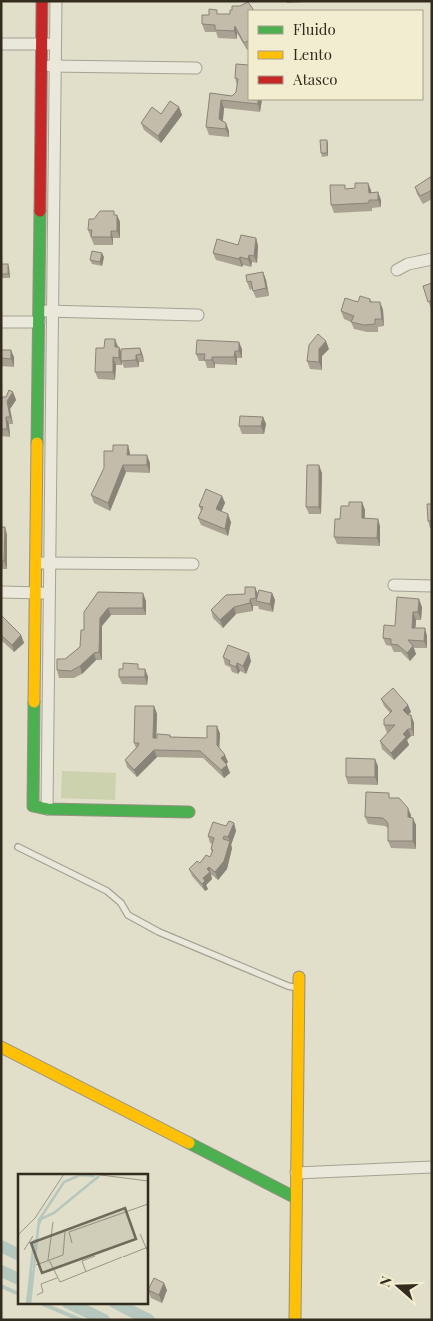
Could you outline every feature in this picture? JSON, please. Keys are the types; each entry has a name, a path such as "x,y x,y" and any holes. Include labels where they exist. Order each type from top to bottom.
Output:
{"street":[{"path":"42,1 37,563 43,593 47,809"},
{"path":"56,1 50,563 43,593 33,806 47,809 189,812"},
{"path":"1,44 56,44"},
{"path":"41,66 196,68"},
{"path":"397,270 408,264 432,259"},
{"path":"1,322 39,317 53,311 198,315"},
{"path":"37,563 193,564"},
{"path":"394,585 432,586"},
{"path":"1,592 43,593"},
{"path":"295,1320 298,983"},
{"path":"1,1047 296,1198"},
{"path":"296,1173 432,1167"}],"lane":[{"path":"18,847 107,891 121,903 128,915 159,932 288,986 298,983"}],"green space":[{"path":"62,771 116,773 115,800 61,798"}],"building":[{"path":"248,2 253,9 248,10 248,41 244,43 235,26 234,31 215,30 215,25 202,24 202,15 209,15 209,9 217,10 217,14 230,14 232,6 240,6"},
{"path":"236,64 248,65 248,100 258,100 258,104 221,100 219,119 226,123 226,129 206,127 210,93 232,96 236,92 238,79 235,78"},
{"path":"170,101 179,107 158,136 141,123 152,107 161,114"},
{"path":"320,140 327,140 327,153 321,153"},
{"path":"432,176 432,190 420,196 415,187"},
{"path":"355,183 368,183 369,193 378,192 378,200 369,200 369,203 331,205 330,185 345,185 345,189 355,188"},
{"path":"100,211 114,211 114,215 117,215 117,231 111,231 111,237 91,237 92,230 88,230 89,219 94,219"},
{"path":"241,235 256,238 254,256 249,255 248,259 240,257 239,259 213,253 217,239 238,245"},
{"path":"92,251 102,253 100,262 90,260"},
{"path":"1,264 8,264 8,274 1,274"},
{"path":"263,272 266,288 253,291 251,281 247,282 246,275"},
{"path":"432,283 432,300 428,302 423,286"},
{"path":"360,296 370,299 370,302 380,302 382,319 375,319 375,324 364,325 351,322 354,316 341,311 345,298 358,302"},
{"path":"318,334 326,341 319,349 319,362 307,361 309,345"},
{"path":"105,339 115,339 115,347 119,347 119,358 113,357 113,372 95,372 96,348 104,348"},
{"path":"197,340 239,342 239,351 235,351 234,357 212,357 212,360 204,360 205,354 196,354"},
{"path":"140,348 141,354 136,355 136,360 121,361 121,349"},
{"path":"1,350 11,350 11,359 1,358"},
{"path":"9,390 13,392 7,401 10,417 6,417 7,429 1,429 2,397 6,397"},
{"path":"240,416 263,417 261,426 239,426"},
{"path":"113,445 128,445 127,455 147,455 147,465 123,465 108,503 91,495 104,468 104,451 113,451"},
{"path":"307,465 319,465 319,507 306,507"},
{"path":"206,489 222,496 216,509 228,514 225,529 198,518 203,507 199,506"},
{"path":"349,502 362,502 362,518 378,519 377,538 334,537 335,519 340,519 341,506 349,506"},
{"path":"427,504 432,504 432,521 428,521"},
{"path":"1,527 5,527 4,561 1,561"},
{"path":"245,587 255,587 256,598 250,599 250,603 234,607 220,620 211,610 226,595 245,594"},
{"path":"259,590 272,593 270,604 256,601"},
{"path":"98,592 143,593 143,608 108,608 100,618 99,652 94,653 80,666 71,671 57,670 57,659 65,659 80,647 81,630 84,630 84,612"},
{"path":"397,597 419,599 418,612 413,612 412,628 425,628 424,641 408,640 413,646 407,653 398,645 391,644 391,639 383,638 384,625 395,626"},
{"path":"1,615 21,635 12,645 1,635"},
{"path":"228,645 249,653 243,666 237,663 236,667 229,664 230,661 223,657"},
{"path":"123,663 138,664 138,669 145,669 145,677 119,677 119,669 123,669"},
{"path":"393,688 408,705 403,710 408,715 411,715 412,729 408,729 403,734 406,737 391,753 380,741 395,725 384,725 384,719 392,711 381,699"},
{"path":"135,706 154,706 153,738 157,738 157,734 170,735 170,737 207,738 207,726 217,726 217,745 225,755 221,758 227,765 221,770 200,751 154,750 134,770 125,760 139,743 134,743"},
{"path":"346,758 375,759 375,777 346,777"},
{"path":"366,792 389,793 389,798 399,798 408,808 408,817 413,818 413,841 388,841 388,823 383,818 365,817"},
{"path":"229,821 234,823 228,837 224,836 223,839 230,841 224,861 215,872 209,867 207,869 210,872 203,878 205,881 202,884 189,869 197,861 200,863 206,855 210,857 214,838 208,836 213,822 226,826"},
{"path":"154,1278 164,1283 159,1295 148,1290"}],"waterway":[{"path":"1,1246 18,1254"},
{"path":"1,1271 18,1279"},
{"path":"1,1286 18,1294"},
{"path":"43,1304 81,1320"},
{"path":"71,1304 104,1320"},
{"path":"118,1304 149,1320"}],"traffic: fast":[{"path":"37,443 40,211"},
{"path":"34,702 33,806 47,809 189,812"},
{"path":"189,1143 296,1198"}],"traffic: slow":[{"path":"34,702 37,443"},
{"path":"295,1320 299,977"},
{"path":"1,1047 189,1143"}],"traffic: jam":[{"path":"40,211 42,1"}]}
